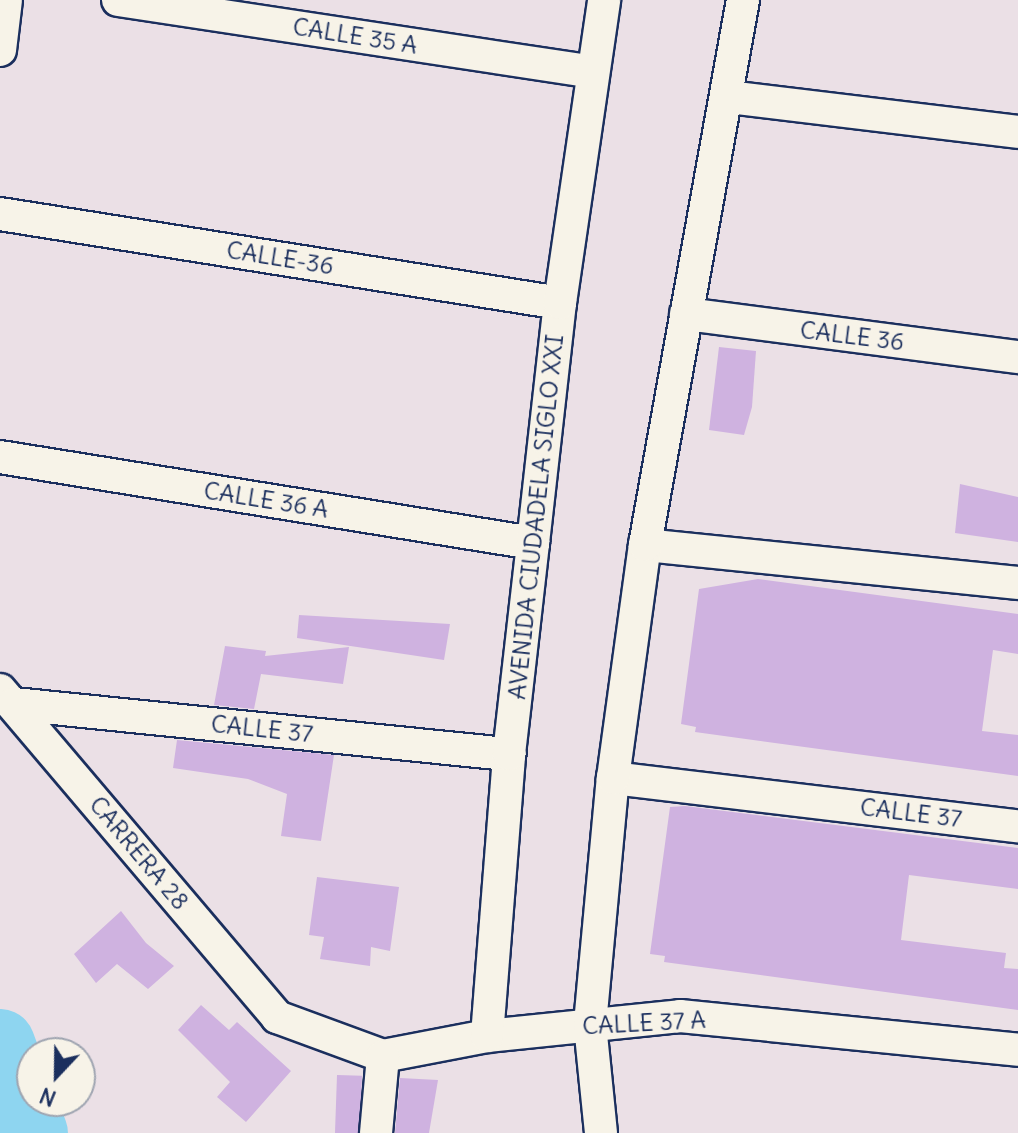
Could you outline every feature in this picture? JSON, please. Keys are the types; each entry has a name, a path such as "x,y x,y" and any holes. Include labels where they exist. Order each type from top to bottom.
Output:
{"street":[{"path":"0,50 6,0"},
{"name":"CALLE 35 A","path":"118,0 592,72"},
{"name":"AVENIDA CIUDADELA SIGLO XXI","path":"487,1036 509,754 560,303 604,0"},
{"path":"601,1133 590,1024 613,778 645,545 729,97 743,0"},
{"path":"729,97 1018,132"},
{"name":"CALLE-36","path":"0,214 560,303"},
{"name":"CALLE 36","path":"686,314 1018,357"},
{"name":"CALLE 36 A","path":"0,457 533,543"},
{"path":"645,545 1018,583"},
{"name":"CALLE 37","path":"7,697 509,754"},
{"name":"CARRERA 28","path":"7,697 277,1017 383,1056"},
{"name":"CALLE 37","path":"613,778 1018,826"},
{"name":"CALLE 37 A","path":"383,1056 487,1036 680,1016 1018,1050"},
{"path":"376,1133 383,1056"}],"building":[{"path":"719,347 756,351 752,407 744,435 709,430"},
{"path":"960,484 1018,497 1018,542 955,533"},
{"path":"758,579 1018,614 1018,654 993,650 982,731 1018,735 1018,776 695,732 696,727 681,724 699,589"},
{"path":"299,615 450,624 444,660 297,638"},
{"path":"225,646 266,651 265,656 349,647 343,684 261,674 254,709 214,705"},
{"path":"177,740 334,755 321,841 281,836 287,794 248,779 173,768"},
{"path":"685,806 1018,848 1018,889 909,875 901,940 1006,953 1004,968 1018,969 1018,1010 664,962 665,956 650,954 670,807"},
{"path":"317,877 399,887 390,951 371,947 370,966 320,959 324,937 309,935"},
{"path":"121,911 146,943 174,966 148,989 117,964 96,983 74,954"},
{"path":"201,1005 229,1030 237,1022 291,1071 246,1122 217,1097 230,1082 178,1030"},
{"path":"337,1075 362,1076 360,1133 335,1133"},
{"path":"400,1078 438,1080 429,1133 395,1133"}],"waterway":[{"path":"0,1044 33,1133"}]}
